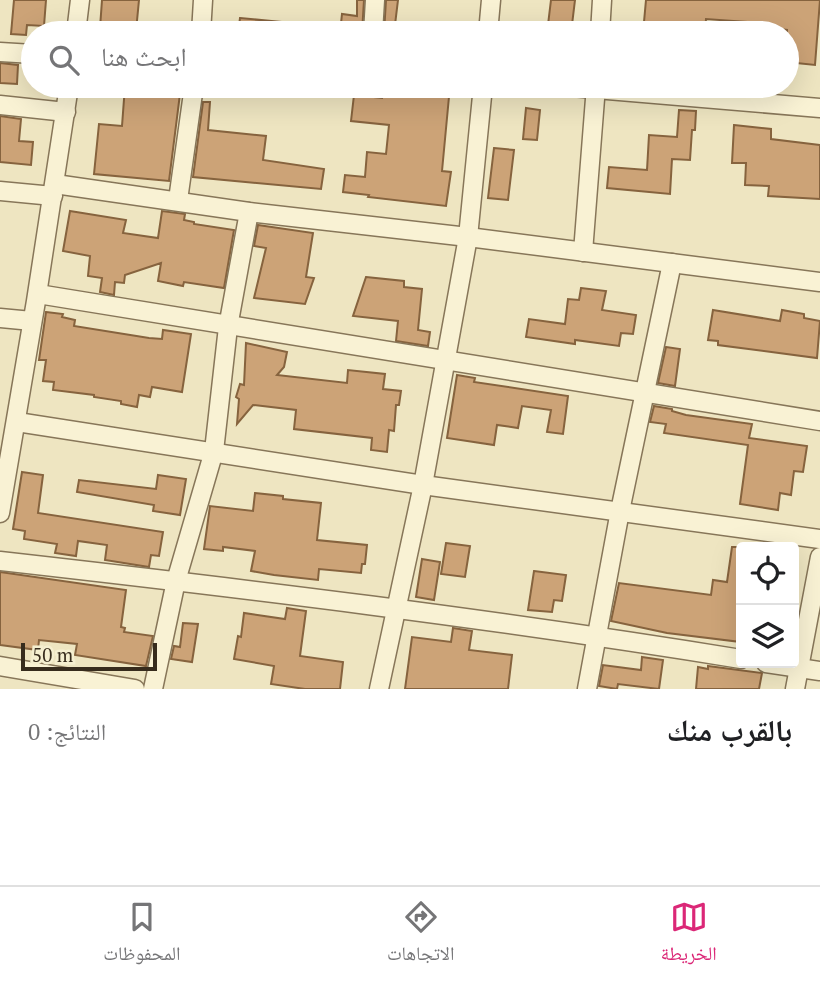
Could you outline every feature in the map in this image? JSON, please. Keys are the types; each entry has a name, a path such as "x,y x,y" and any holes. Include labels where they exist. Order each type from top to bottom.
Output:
{"street":[{"path":"77,21 80,0"},
{"path":"202,21 203,0"},
{"path":"374,21 375,0"},
{"path":"489,21 491,0"},
{"path":"601,21 602,0"},
{"path":"0,52 21,53"},
{"path":"0,513 17,422 68,98"},
{"path":"178,200 192,98"},
{"path":"379,689 424,485 468,237 482,98"},
{"path":"583,251 595,98"},
{"path":"713,98 820,108"},
{"path":"0,104 66,112"},
{"path":"0,191 54,190 178,200 249,212 820,282"},
{"path":"153,689 176,581 214,452 228,327 249,212"},
{"path":"587,689 620,512 672,263"},
{"path":"37,294 820,421"},
{"path":"0,318 32,321"},
{"path":"17,422 424,485 820,539"},
{"path":"795,689 820,557"},
{"path":"0,561 596,635 736,658"},
{"path":"0,666 135,689"},
{"path":"799,668 820,671"}],"building":[{"path":"14,0 46,0 44,21 21,21 21,35 11,34"},
{"path":"102,0 139,0 137,21 100,21"},
{"path":"357,0 364,0 363,21 341,21 342,14 357,16"},
{"path":"386,0 398,0 395,21 385,21"},
{"path":"551,0 575,0 572,21 548,21"},
{"path":"646,0 820,0 815,65 799,63 799,21 644,21"},
{"path":"240,18 271,21 240,21"},
{"path":"0,63 18,65 17,84 0,83"},
{"path":"124,98 179,98 169,181 94,174 99,124 122,126"},
{"path":"354,98 449,98 442,171 451,172 446,206 343,192 345,175 365,177 367,152 386,154 389,125 351,121"},
{"path":"203,102 210,102 208,130 266,136 263,160 324,169 321,189 193,177"},
{"path":"526,108 540,110 537,140 523,139"},
{"path":"679,110 696,111 695,130 692,130 690,160 672,159 670,194 607,188 609,167 647,170 649,135 677,137"},
{"path":"0,116 21,119 19,141 33,142 31,165 0,162"},
{"path":"734,125 771,129 771,139 820,145 820,199 768,196 769,186 745,185 746,163 732,163"},
{"path":"494,148 514,150 508,200 488,198"},
{"path":"70,211 126,220 123,233 158,238 162,211 185,214 184,220 194,224 234,230 224,288 184,282 183,286 158,281 161,263 125,275 124,283 115,282 114,295 100,292 102,278 88,276 90,256 63,251"},
{"path":"258,225 313,233 306,277 314,278 305,304 254,298 266,248 254,246"},
{"path":"366,277 404,281 404,287 422,289 418,330 430,332 428,346 396,341 398,321 353,316"},
{"path":"581,288 606,291 602,310 636,315 633,334 621,333 619,346 575,340 575,344 526,337 529,319 565,324 568,299 579,300"},
{"path":"713,310 780,321 782,310 804,314 804,318 820,321 817,358 718,345 718,341 708,340"},
{"path":"46,312 63,314 62,317 75,320 74,326 149,338 162,339 163,330 191,334 182,392 152,387 150,397 139,395 137,407 94,395 53,390 54,382 43,381 46,360 39,360"},
{"path":"246,343 287,352 284,367 277,375 347,383 348,370 385,374 383,389 401,391 399,405 396,405 394,431 389,430 387,452 371,450 372,438 294,429 296,410 253,405 237,424 239,399 236,397 240,384 244,385"},
{"path":"666,347 680,349 675,386 658,383"},
{"path":"457,375 475,378 474,382 568,396 563,434 547,432 551,410 522,406 518,428 497,425 494,445 447,438"},
{"path":"654,406 686,415 752,424 749,438 807,446 803,472 794,471 791,495 780,493 778,510 740,504 748,445 664,433 666,424 650,422"},
{"path":"22,472 43,475 38,513 163,532 159,556 151,555 149,567 105,560 107,545 78,541 76,556 55,553 57,544 24,539 25,531 13,529"},
{"path":"158,475 186,479 180,515 153,511 154,505 77,492 79,480 156,489"},
{"path":"255,493 321,503 317,540 367,545 361,573 319,569 318,580 274,575 251,571 255,551 223,547 223,551 204,549 210,506 253,511"},
{"path":"446,543 470,546 465,577 441,574"},
{"path":"732,547 736,547 736,641 667,633 611,621 619,583 711,595 713,580 727,582"},
{"path":"422,559 440,562 434,600 416,597"},
{"path":"534,571 566,575 562,601 554,600 552,612 528,610"},
{"path":"0,572 126,590 121,627 125,628 124,632 153,636 146,666 75,655 77,644 39,640 38,650 0,645"},
{"path":"287,608 306,611 300,656 343,662 340,689 305,689 271,684 274,666 234,659 238,636 241,637 244,613 285,619"},
{"path":"183,623 198,624 192,662 171,659 174,646 180,647"},
{"path":"453,628 472,631 469,650 512,655 508,689 405,689 412,637 451,642"},
{"path":"642,657 663,660 659,689 618,684 617,689 599,686 603,665 641,670"},
{"path":"708,666 762,673 759,689 696,689 698,667 708,669"}]}
